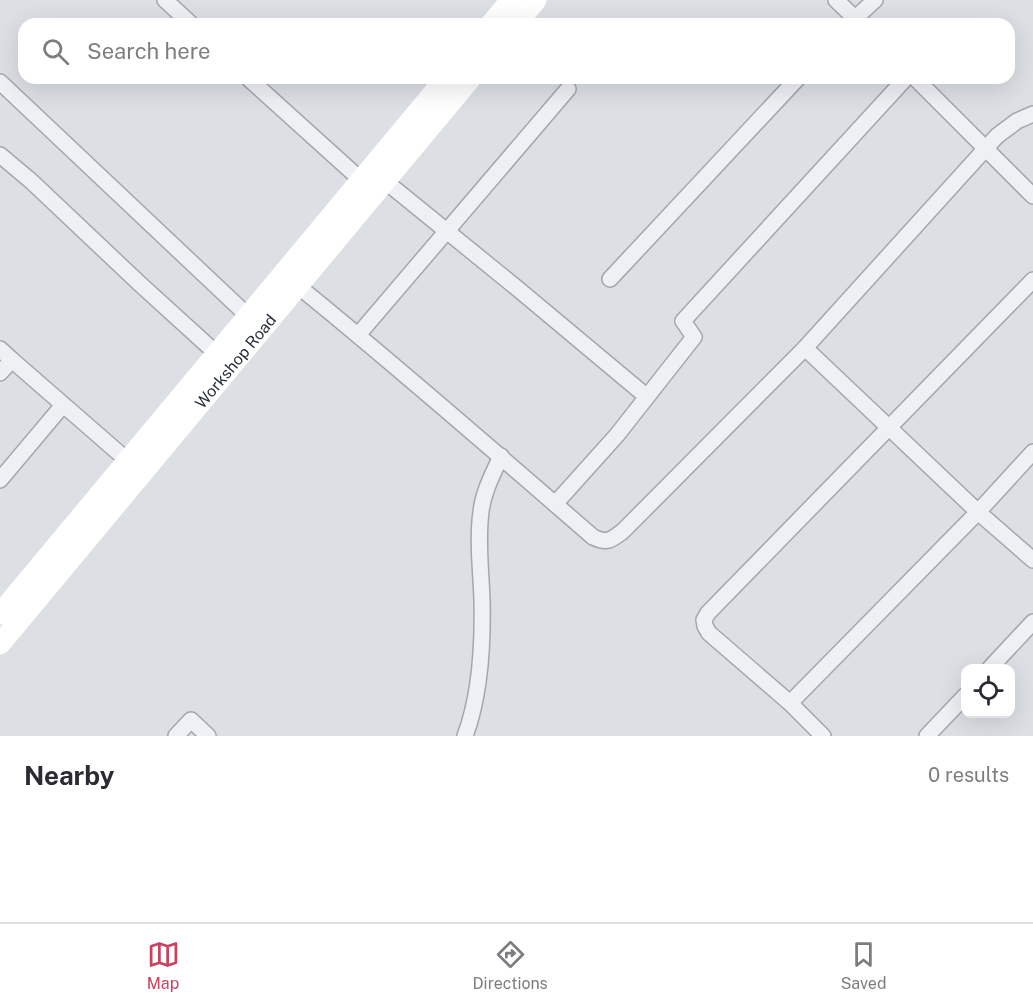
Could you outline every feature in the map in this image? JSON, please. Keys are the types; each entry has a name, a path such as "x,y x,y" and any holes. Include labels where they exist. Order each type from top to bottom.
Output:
{"main road":[{"path":"496,18 511,0"},
{"path":"521,18 536,0"},
{"name":"Workshop Road","path":"0,614 441,84"},
{"name":"Workshop Road","path":"0,644 466,84"}],"street":[{"path":"165,0 184,18"},
{"path":"836,0 852,18"},
{"path":"859,18 875,0"},
{"path":"0,82 248,316"},
{"path":"256,84 361,180"},
{"path":"610,279 792,84"},
{"path":"555,504 617,435 694,337 683,321 900,84"},
{"path":"921,84 1033,196"},
{"path":"358,335 568,89"},
{"path":"298,286 501,456 592,537 602,541 611,540 623,531 805,348 1007,127 1033,114"},
{"path":"0,155 217,354"},
{"path":"1017,181 1033,176"},
{"path":"385,181 646,396"},
{"path":"823,736 710,633 704,620 708,613 1033,280"},
{"path":"805,348 978,512 1033,560"},
{"path":"0,349 128,461"},
{"path":"0,373 12,360"},
{"path":"0,480 63,405"},
{"path":"790,704 978,512 1033,452"},
{"path":"465,736 481,656 482,600 478,537 481,510 486,489 501,456"},
{"path":"995,664 1033,622"},
{"path":"927,736 961,700"},
{"path":"176,736 191,720 208,736"}]}
